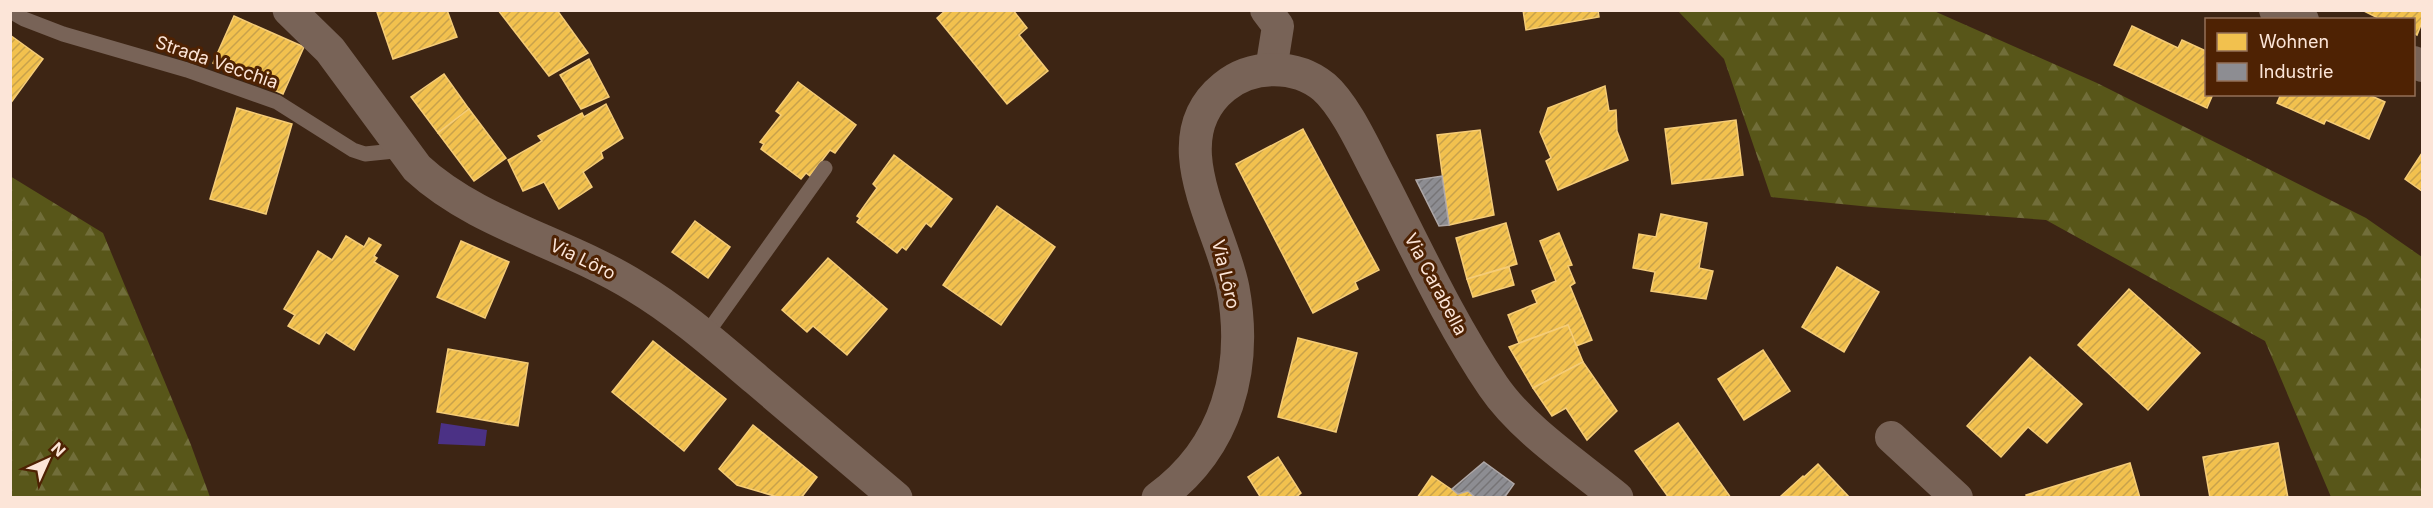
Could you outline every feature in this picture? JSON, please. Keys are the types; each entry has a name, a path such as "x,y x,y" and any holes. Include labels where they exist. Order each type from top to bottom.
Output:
{"street":[{"name":"Via Lôro","path":"289,10 330,50 417,168 449,195 607,269 666,305 896,498"},
{"path":"2275,10 2297,18"},
{"path":"1271,70 1279,16"},
{"name":"Via Lôro","path":"1158,498 1185,474 1204,452 1217,430 1228,405 1237,353 1237,323 1233,287 1224,252 1200,186 1195,160 1195,139 1208,104 1218,92 1232,81 1248,74 1271,70"},
{"name":"Via Carabella","path":"1271,70 1291,71 1310,78 1335,98 1360,140 1460,331 1495,389 1534,430 1617,498"},
{"path":"1891,437 1957,498"}],"lane":[{"name":"Strada Vecchia","path":"10,11 63,34 187,70 277,102 353,150 365,154 404,150"},
{"path":"705,336 825,168"}],"green space":[{"path":"1678,11 1934,11 2097,83 2366,218 2422,257 2422,497 2331,497 2265,341 2046,220 1771,197 1724,59"},
{"path":"10,176 103,233 191,445 210,497 11,497"}],"shaded area":[{"path":"441,423 487,430 485,446 438,444"}],"building: Wohnen":[{"path":"380,10 447,10 457,37 393,59 377,12"},
{"path":"498,10 557,10 588,53 549,76"},
{"path":"946,10 1013,10 1027,28 1019,35 1048,71 1007,104 937,18"},
{"path":"1523,10 1598,10 1599,17 1526,30"},
{"path":"2362,10 2422,10 2422,22 2417,35 2415,34 2415,18 2378,18"},
{"path":"234,16 304,47 283,94 213,63"},
{"path":"2132,26 2178,48 2182,40 2205,51 2205,96 2212,96 2207,108 2114,65"},
{"path":"10,35 43,59 10,104"},
{"path":"589,59 609,97 581,109 560,75"},
{"path":"444,74 469,109 438,133 411,97"},
{"path":"798,82 856,125 835,153 830,150 810,176 806,173 801,179 761,149 764,144 760,142 781,115 776,111"},
{"path":"1605,86 1609,111 1616,110 1617,131 1628,160 1558,190 1546,161 1551,158 1540,132 1548,108"},
{"path":"2280,96 2372,96 2385,102 2369,139 2326,120 2324,124 2277,103"},
{"path":"606,104 623,138 601,152 603,158 583,172 592,187 559,209 544,182 523,191 508,160 542,141 538,136 582,113 584,117"},
{"path":"237,108 292,124 266,214 210,199"},
{"path":"469,109 506,158 474,181 438,133"},
{"path":"1736,120 1743,175 1672,184 1665,129"},
{"path":"1303,129 1379,270 1355,282 1358,289 1313,313 1236,164"},
{"path":"1480,130 1494,215 1449,225 1437,135"},
{"path":"2422,153 2422,191 2405,179"},
{"path":"894,155 952,199 931,227 926,223 906,250 902,247 897,253 857,222 860,218 857,216 877,188 873,184"},
{"path":"997,206 1055,247 1001,325 943,285"},
{"path":"1661,214 1707,223 1699,268 1713,271 1706,299 1651,291 1655,272 1633,268 1639,234 1656,237"},
{"path":"695,221 730,247 708,278 672,252"},
{"path":"1506,223 1517,264 1467,279 1456,238"},
{"path":"1559,233 1572,265 1568,266 1575,283 1570,286 1592,340 1576,346 1568,325 1519,343 1508,315 1537,303 1532,291 1556,281 1540,241"},
{"path":"346,236 364,247 369,238 381,245 374,256 377,258 374,262 398,276 354,350 326,332 319,344 288,326 295,315 284,309 318,251 332,260"},
{"path":"461,241 509,262 485,318 437,297"},
{"path":"828,258 887,309 847,355 813,326 807,332 782,310"},
{"path":"1509,267 1514,285 1473,297 1467,279"},
{"path":"1837,267 1879,292 1844,352 1802,327"},
{"path":"2129,289 2200,353 2148,410 2078,345"},
{"path":"1568,325 1583,362 1533,388 1509,347"},
{"path":"1298,338 1357,353 1336,432 1278,417"},
{"path":"653,341 726,399 684,451 612,392"},
{"path":"448,349 528,363 518,426 437,412"},
{"path":"1763,350 1790,391 1744,420 1718,379"},
{"path":"2030,357 2082,404 2047,443 2028,427 2001,457 1967,426"},
{"path":"1583,362 1617,411 1587,440 1566,408 1552,416 1533,388"},
{"path":"1678,423 1731,498 1669,498 1635,451"},
{"path":"753,425 817,477 801,498 781,498 737,485 719,469"},
{"path":"2278,443 2288,498 2210,498 2203,457"},
{"path":"1278,457 1301,493 1295,498 1261,498 1248,477"},
{"path":"2130,463 2140,498 2027,498 2026,495"},
{"path":"1818,464 1850,498 1781,496 1803,476"},
{"path":"1432,476 1458,494 1468,491 1476,498 1417,498"}],"building: Industrie":[{"path":"1442,176 1449,225 1439,226 1416,180"},
{"path":"1484,462 1514,484 1504,498 1476,498 1468,491 1458,494 1452,489"}]}
